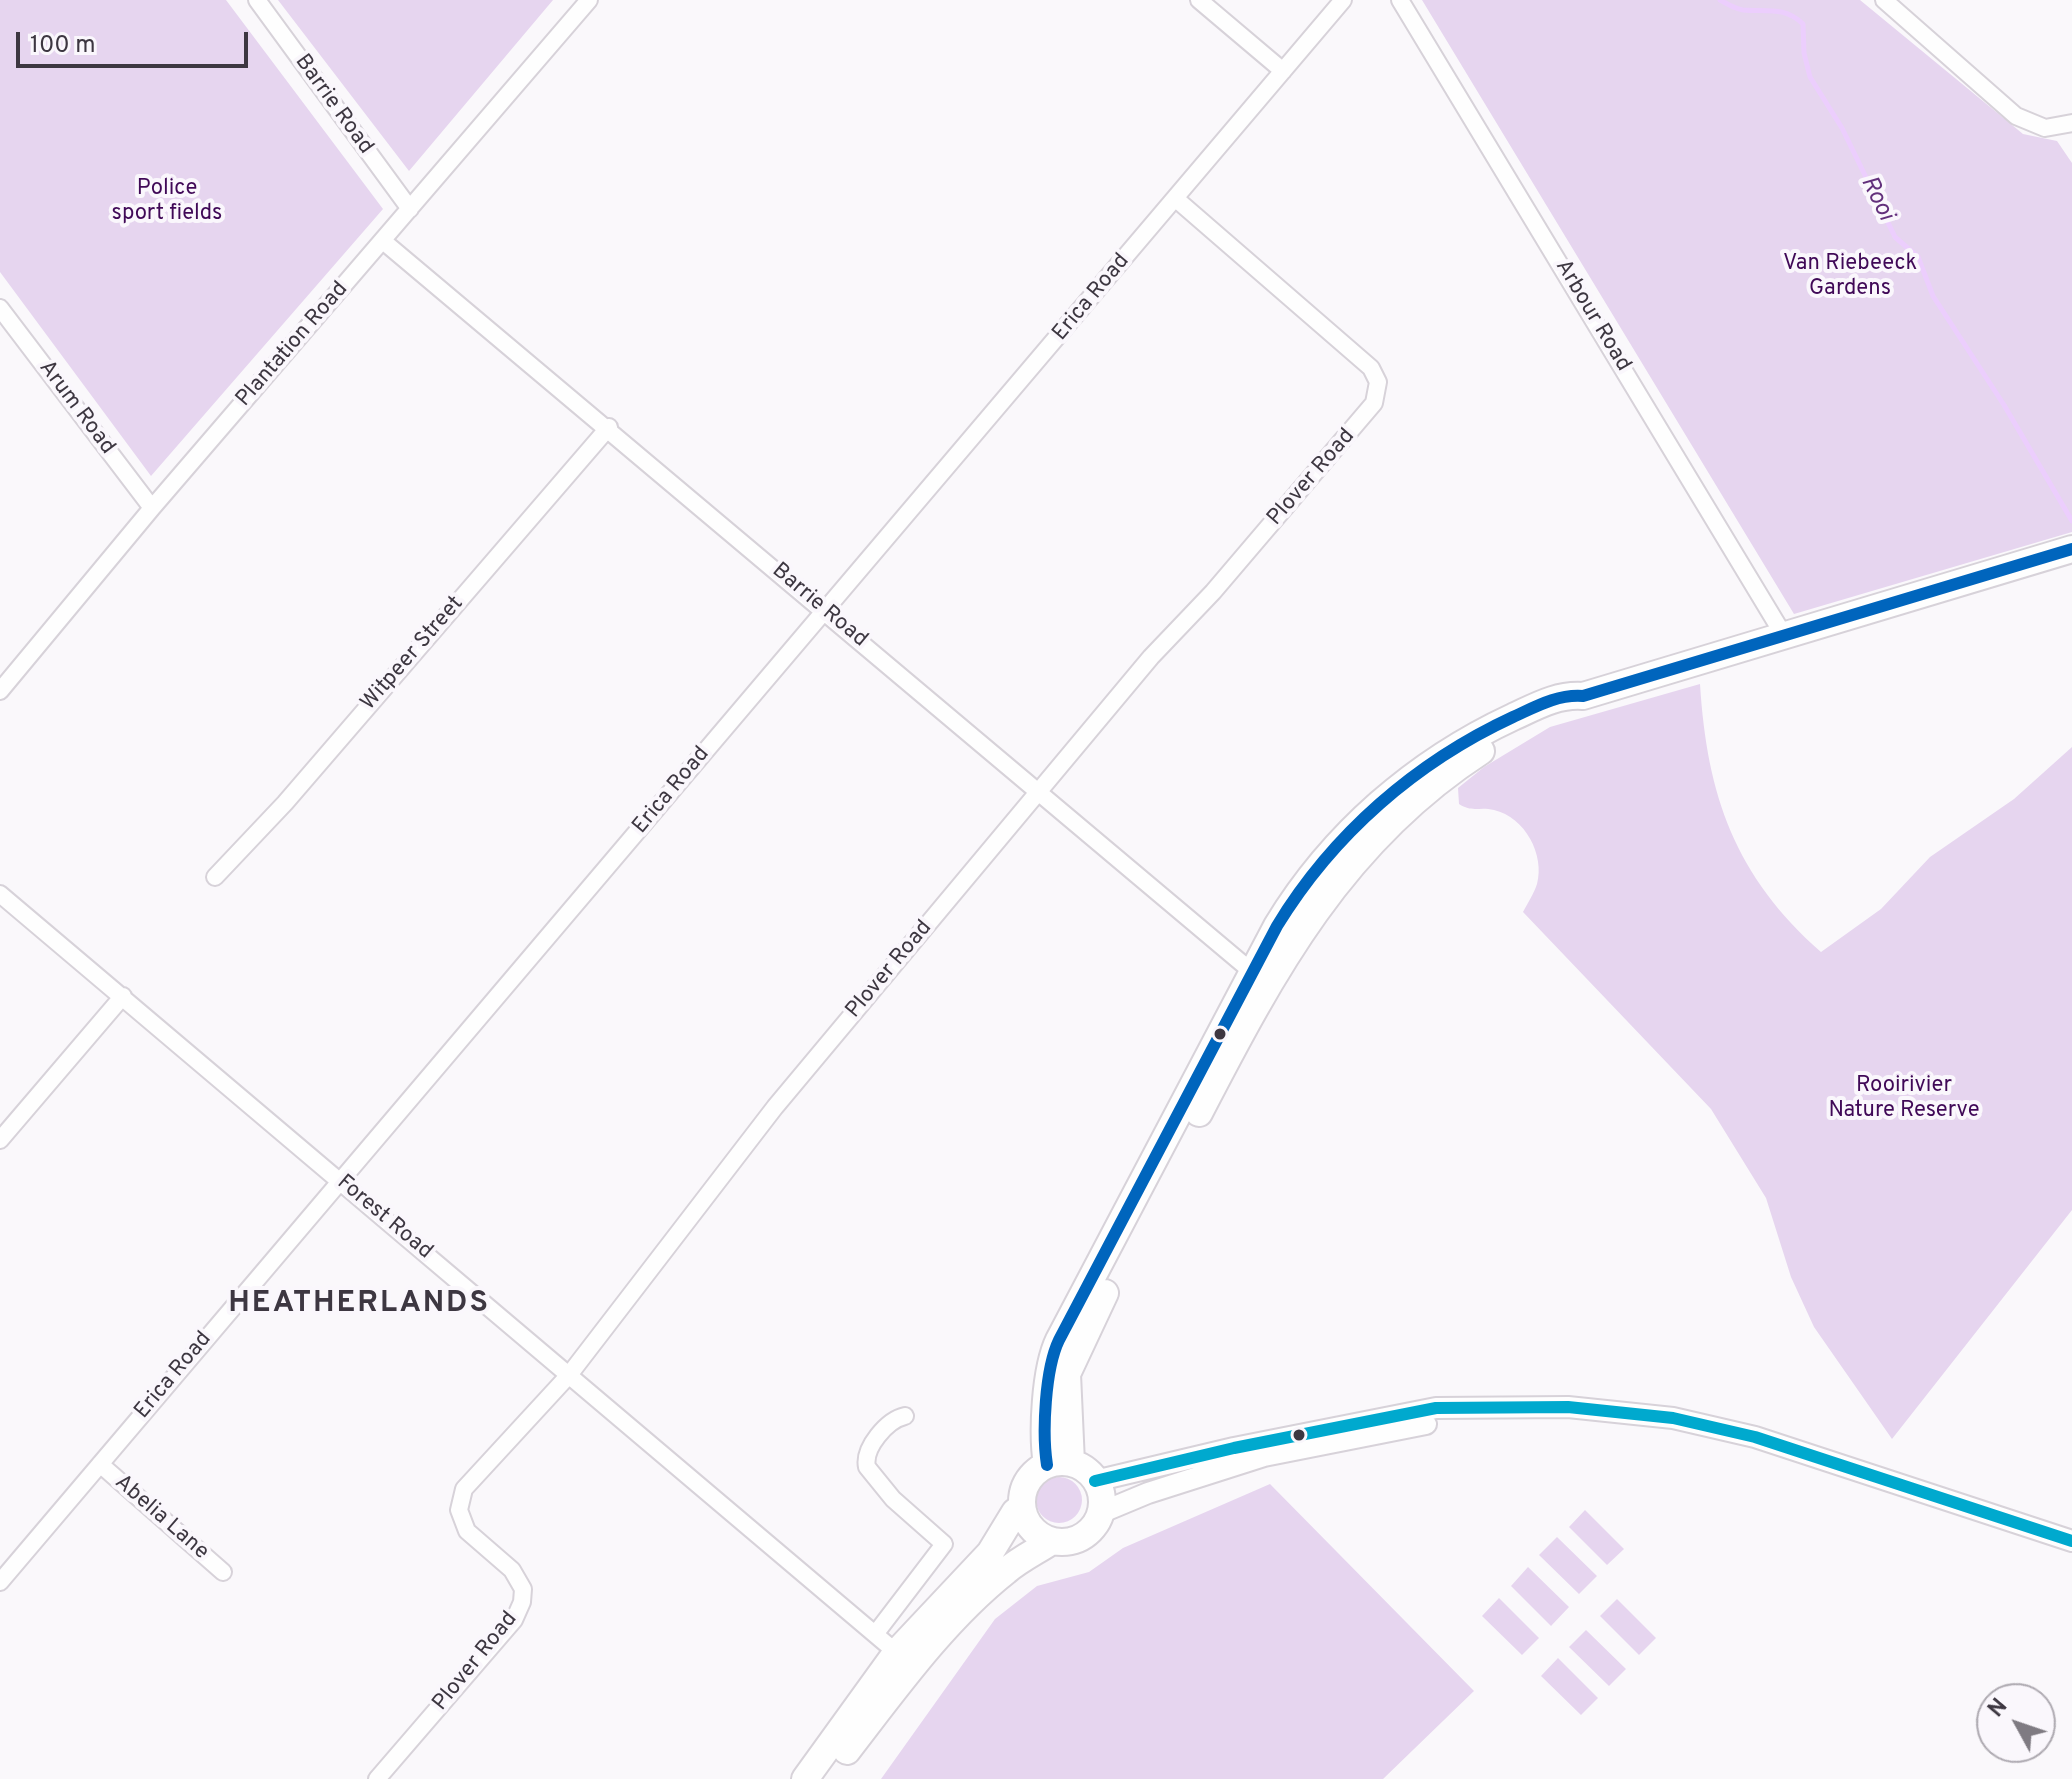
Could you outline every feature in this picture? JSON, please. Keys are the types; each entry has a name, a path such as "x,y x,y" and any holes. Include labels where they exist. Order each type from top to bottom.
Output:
{"highway":[{"path":"1059,1464 1044,1437 1048,1374 1055,1349 1260,979 1284,916 1311,877 1351,832 1404,783 1483,731 1547,702 1583,696 2072,549"},
{"path":"805,1779 994,1548 1010,1519 1022,1507 1026,1485 1059,1464 1087,1471 1101,1497 1100,1513 1093,1527 1067,1541 1052,1541 1032,1529 1022,1507"},
{"path":"825,1779 905,1660 1000,1576 1052,1541"}],"street":[{"name":"Barrie Road","path":"257,0 410,209"},
{"name":"Plantation Road","path":"0,691 152,508 589,0"},
{"path":"1199,0 1283,71"},
{"name":"Erica Road","path":"0,1582 1343,0"},
{"name":"Arbour Road","path":"1400,0 1783,634"},
{"path":"1884,0 2005,107 2035,126 2053,127 2072,123"},
{"name":"Plover Road","path":"377,1779 520,1611 523,1589 519,1580 467,1531 462,1521 459,1501 473,1476 569,1375 775,1107 1037,792 1369,412 1378,392 1377,375 1363,359 1176,199"},
{"name":"Barrie Road","path":"383,241 609,427 1260,979"},
{"name":"Arum Road","path":"0,308 152,508"},
{"name":"Witpeer Street","path":"215,877 295,791 609,427"},
{"name":"Forest Road","path":"0,894 905,1660"},
{"path":"0,1140 123,996"},
{"path":"1095,1481 1362,1420 1451,1406 1492,1409 1568,1407 1686,1421 1783,1446 2072,1541"},
{"path":"1100,1513 1148,1493 1264,1456 1492,1409"},
{"path":"876,1633 944,1544 893,1499 867,1467 869,1450 894,1420 905,1416"},
{"name":"Abelia Lane","path":"100,1464 223,1572"}],"green space":[{"name":"Police sport fields","path":"0,0 226,0 383,209 151,476 0,272"},
{"path":"278,0 553,0 409,171"},
{"name":"Van Riebeeck Gardens","path":"1422,0 1860,0 2023,134 2057,141 2072,163 2072,532 1794,614"},
{"name":"Rooirivier Nature Reserve","path":"1700,684 1710,762 1731,832 1767,894 1821,952 1881,909 1930,857 2014,799 2072,747 2072,1210 1892,1439 1814,1327 1791,1277 1766,1198 1711,1109 1523,912 1536,887 1539,873 1530,839 1515,820 1505,814 1459,804 1458,788 1484,767 1550,727"},
{"path":"1059,1477 1075,1484 1082,1500 1075,1516 1059,1523 1043,1516 1036,1500 1043,1484"},
{"path":"1270,1484 1474,1691 1383,1779 881,1779 995,1619 1037,1586 1089,1572 1123,1548"},
{"path":"1585,1510 1624,1549 1607,1565 1569,1527"},
{"path":"1557,1537 1597,1576 1579,1594 1539,1555"},
{"path":"1528,1567 1569,1607 1551,1626 1511,1586"},
{"path":"1499,1598 1539,1638 1522,1655 1482,1616"},
{"path":"1617,1599 1656,1638 1639,1655 1600,1616"},
{"path":"1586,1630 1626,1669 1609,1686 1569,1647"},
{"path":"1558,1658 1598,1698 1581,1715 1541,1676"}],"waterway":[{"name":"Rooi","path":"1720,0 1743,10 1789,14 1803,24 1804,53 1810,77 1842,128 1895,237 1918,257 1933,296 2004,405 2072,521"}],"transit line":[{"path":"1047,1465 1046,1401 1059,1340 1277,926 1324,861 1380,804 1410,779 1477,735 1546,702 1583,696 2072,549"},
{"path":"1095,1481 1234,1448 1436,1408 1568,1407 1673,1418 1755,1437 2072,1541"}],"district":[{"name":"HEATHERLANDS","path":"359,1305"}]}
